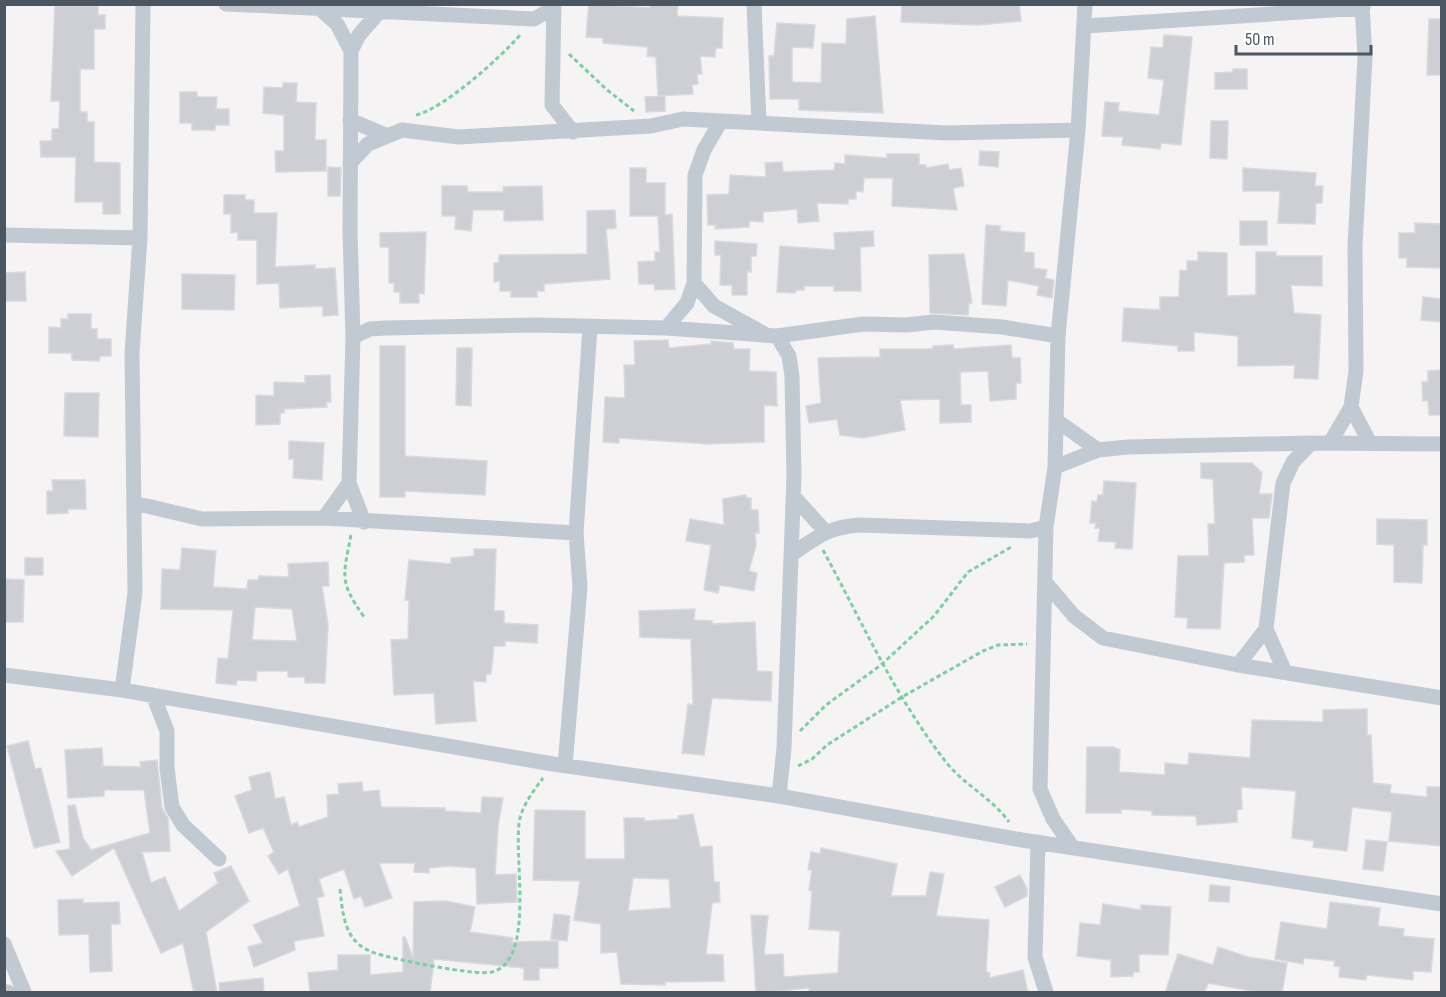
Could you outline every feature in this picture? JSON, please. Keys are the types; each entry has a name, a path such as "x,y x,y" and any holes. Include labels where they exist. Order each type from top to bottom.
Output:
{"street":[{"path":"122,690 135,593 132,353 140,238 143,4"},
{"path":"226,4 534,19 554,6"},
{"path":"754,4 759,123"},
{"path":"1073,848 1053,819 1040,789 1046,527 1054,466 1058,336 1078,130 1085,4"},
{"path":"554,6 552,105 573,132"},
{"path":"1085,26 1362,6 1365,57 1355,246 1356,370 1351,407 1330,443"},
{"path":"321,9 337,24 351,51"},
{"path":"358,521 350,483 353,337 351,51 359,35 379,12"},
{"path":"350,163 368,144 385,135 402,130 459,136 573,132 651,126 683,119 947,133 1078,130"},
{"path":"350,120 385,135"},
{"path":"666,328 687,303 694,283 695,175 704,150 721,122"},
{"path":"4,235 140,238"},
{"path":"694,283 714,306 772,336 789,356 792,376 794,497 783,773 778,796"},
{"path":"353,337 370,330 386,328 535,325 666,328 772,336 863,324 906,325 934,322 1002,327 1058,336"},
{"path":"559,765 580,587 576,533 590,327"},
{"path":"1351,407 1370,443"},
{"path":"1056,420 1098,450"},
{"path":"1285,672 1266,629 1283,483 1293,462 1311,443"},
{"path":"1054,466 1098,450 1170,445 1442,444"},
{"path":"324,518 350,483"},
{"path":"794,497 821,534"},
{"path":"134,504 202,519 324,518 576,533"},
{"path":"792,554 821,534 860,525 1030,531 1046,527"},
{"path":"1046,583 1074,616 1103,638 1238,665 1442,699"},
{"path":"1238,665 1266,629"},
{"path":"4,675 122,690 559,765 778,796 1022,840 1442,904"},
{"path":"153,695 167,731 167,768 172,807 183,825 219,859"},
{"path":"1038,842 1035,957 1046,993"},
{"path":"4,944 24,993"}],"path":[{"path":"413,115 428,112 443,104 507,50 534,19"},
{"path":"552,40 651,126"},
{"path":"358,521 345,556 345,579 348,596 364,617"},
{"path":"784,748 826,705 881,665 934,616 968,572 1012,547 1030,531"},
{"path":"821,534 881,665 945,761 961,779 999,808 1022,840"},
{"path":"783,773 812,759 827,745 902,696 998,645 1043,644"},
{"path":"340,889 343,922 348,934 360,946 376,954 442,967 491,972 507,964 513,952 520,897 520,818 529,798 559,765"}],"building":[{"path":"589,4 650,8 650,4 678,4 677,16 723,18 722,48 716,48 715,57 700,56 702,74 697,74 698,84 692,85 693,94 658,96 656,57 647,56 648,47 603,43 603,38 586,37"},
{"path":"902,4 1019,4 1021,21 978,25 901,22"},
{"path":"55,6 98,6 98,15 105,15 105,29 94,29 94,69 80,69 80,112 87,112 87,122 94,122 94,162 120,163 120,214 103,214 103,202 75,202 76,157 41,157 40,141 52,141 52,129 59,129 60,101 51,101"},
{"path":"875,16 883,113 799,110 799,99 770,99 769,56 774,56 777,23 815,25 813,48 792,47 792,82 821,83 822,43 846,44 847,19"},
{"path":"1429,19 1442,19 1442,75 1427,75"},
{"path":"1164,35 1192,37 1181,145 1161,143 1160,149 1122,145 1123,137 1102,136 1105,102 1119,103 1118,111 1159,115 1164,80 1148,78 1151,47 1163,48"},
{"path":"1233,69 1247,69 1247,89 1215,89 1215,73 1233,72"},
{"path":"283,83 297,83 296,102 316,103 315,140 326,140 326,171 276,172 275,151 284,151 284,115 263,113 264,87 283,88"},
{"path":"180,92 197,92 197,97 217,97 216,109 229,109 229,125 215,125 215,130 192,130 192,123 180,123"},
{"path":"665,96 665,111 646,112 645,97"},
{"path":"1211,121 1228,121 1227,159 1210,158"},
{"path":"980,151 999,152 998,167 979,165"},
{"path":"887,154 919,154 919,165 926,165 926,168 948,164 949,170 961,168 964,186 953,188 957,210 892,206 893,178 864,178 863,192 856,191 856,199 848,199 848,204 817,203 819,221 798,223 797,209 763,212 763,222 749,221 749,227 715,229 716,225 708,225 707,195 729,194 730,175 766,177 765,163 782,162 783,172 834,170 835,163 845,164 845,155 887,158"},
{"path":"328,167 341,168 340,196 328,196"},
{"path":"630,168 646,168 646,183 665,183 665,215 672,214 675,289 655,290 654,284 639,284 638,262 655,261 655,252 660,252 658,216 630,216"},
{"path":"1243,168 1316,173 1315,186 1323,186 1322,203 1316,203 1315,224 1278,223 1280,191 1243,191"},
{"path":"442,186 467,186 468,192 504,192 503,187 542,186 543,220 504,221 504,210 473,210 471,231 455,229 456,216 442,216"},
{"path":"224,195 245,195 245,200 254,200 254,213 277,213 275,267 315,265 315,269 335,268 338,315 323,316 323,306 280,308 279,283 257,284 257,240 238,240 238,232 231,233 231,214 224,214"},
{"path":"615,210 616,228 606,229 610,279 544,284 544,291 537,291 537,297 511,297 511,291 500,291 500,281 494,282 494,263 499,263 499,255 587,254 587,211"},
{"path":"1240,221 1267,221 1267,245 1240,245"},
{"path":"1415,223 1442,224 1442,268 1407,267 1407,258 1399,258 1399,233 1415,233"},
{"path":"986,225 1000,226 1000,231 1025,233 1024,252 1034,253 1034,268 1047,270 1045,278 1054,280 1052,298 1037,295 1039,286 1008,280 1006,306 982,304"},
{"path":"873,231 874,246 860,247 861,291 834,291 834,286 804,286 804,290 796,290 795,293 777,292 780,246 835,250 834,233"},
{"path":"426,232 424,294 419,293 419,303 400,303 400,292 394,292 394,283 389,283 389,247 380,247 380,233"},
{"path":"715,241 757,244 756,256 751,256 751,272 747,271 747,295 732,295 732,285 720,285 721,255 715,255"},
{"path":"1198,252 1227,253 1227,296 1256,295 1256,252 1276,252 1276,256 1322,256 1322,286 1291,285 1294,313 1321,315 1318,379 1294,378 1295,365 1238,366 1238,336 1194,332 1194,351 1178,351 1178,346 1122,341 1124,308 1160,310 1160,297 1179,297 1180,270 1187,271 1187,261 1198,261"},
{"path":"964,254 972,303 969,303 968,315 930,313 929,255"},
{"path":"25,272 26,301 4,301 4,273"},
{"path":"182,274 235,275 234,310 182,309"},
{"path":"1423,297 1442,299 1442,322 1421,320"},
{"path":"68,314 91,314 91,329 97,329 97,339 111,339 111,356 100,356 99,361 72,360 72,353 49,353 49,327 61,328 61,319 68,319"},
{"path":"668,340 669,348 711,344 711,341 733,343 734,349 750,349 749,371 776,372 777,406 764,405 764,442 709,444 619,438 619,443 603,442 605,397 625,398 624,365 635,365 634,341"},
{"path":"953,345 954,349 1011,345 1012,358 1020,358 1021,383 1016,383 1016,399 990,401 988,371 960,372 961,405 971,405 971,422 940,423 940,399 900,400 905,430 863,438 840,435 837,419 809,423 806,406 821,403 818,358 880,357 880,349 933,349 933,346"},
{"path":"380,346 405,346 405,456 487,461 485,495 405,491 405,497 380,497"},
{"path":"457,348 472,348 471,406 456,405"},
{"path":"1442,370 1442,415 1429,415 1428,400 1423,401 1422,382 1428,382 1428,371"},
{"path":"330,375 331,402 326,402 327,407 284,409 284,413 280,413 280,424 256,425 256,395 274,396 274,382 305,383 305,376"},
{"path":"65,393 99,393 98,437 64,436"},
{"path":"289,441 324,443 322,480 293,478 294,459 289,459"},
{"path":"1201,463 1252,463 1262,473 1259,494 1272,494 1269,518 1252,518 1254,555 1244,555 1244,562 1224,563 1220,629 1187,628 1188,618 1175,617 1178,556 1209,556 1208,524 1215,524 1213,479 1201,478"},
{"path":"52,480 85,480 86,509 68,509 68,513 47,514 47,491 53,491"},
{"path":"1104,481 1136,483 1132,549 1115,548 1116,542 1098,541 1100,528 1095,528 1096,523 1090,523 1092,501 1097,502 1098,495 1103,495"},
{"path":"746,495 746,498 751,498 751,510 758,510 759,533 755,533 756,545 749,571 757,573 754,591 720,585 718,593 704,590 711,545 686,541 690,519 724,525 723,499"},
{"path":"1377,519 1427,520 1427,545 1423,545 1422,583 1394,582 1394,545 1377,544"},
{"path":"182,548 216,551 213,587 247,589 248,580 258,580 259,576 289,577 288,564 328,562 329,586 322,586 328,625 325,683 305,683 305,677 288,677 288,671 257,671 256,681 237,680 236,685 216,683 218,658 228,659 233,610 161,609 162,569 180,570","holes":["255,607 292,609 297,641 252,640"]},
{"path":"474,549 496,549 494,611 504,611 504,623 538,625 537,643 505,641 505,646 494,646 491,674 486,674 486,682 473,681 476,721 436,724 434,693 394,695 391,640 408,639 409,600 405,600 409,560 451,564 451,558 474,556"},
{"path":"25,558 43,558 43,575 25,575"},
{"path":"4,579 24,580 23,622 4,622"},
{"path":"695,609 694,620 712,621 712,624 755,622 757,671 772,672 771,701 712,698 704,755 682,753 688,704 693,705 691,639 640,637 639,611"},
{"path":"1367,709 1367,735 1371,735 1373,783 1391,785 1390,793 1427,797 1427,787 1442,787 1442,846 1389,841 1392,812 1352,807 1347,851 1313,847 1314,841 1292,838 1296,791 1241,787 1242,809 1237,810 1237,822 1197,825 1196,816 1152,815 1152,811 1121,809 1121,813 1086,813 1087,747 1113,747 1120,750 1119,772 1165,775 1165,763 1188,765 1189,753 1250,758 1252,720 1323,722 1323,710"},
{"path":"28,741 35,769 41,768 60,842 34,848 7,746"},
{"path":"102,748 103,766 141,767 140,762 157,760 162,808 168,818 170,851 142,852 151,883 165,877 179,911 218,883 214,873 231,866 249,901 206,932 217,993 194,993 183,943 161,953 114,848 72,876 56,851 70,849 68,806 75,805 83,838 91,850 150,833 144,790 104,790 104,796 68,798 65,750"},
{"path":"270,772 275,799 284,797 291,825 297,822 299,827 328,817 327,795 339,794 338,784 362,782 363,792 379,790 381,807 445,808 445,811 481,813 482,797 503,798 498,826 495,875 516,874 517,902 477,904 476,868 448,866 429,868 429,873 414,872 415,863 379,863 392,898 365,907 361,896 354,899 344,869 319,879 324,896 317,898 324,936 294,941 295,950 254,967 248,947 263,943 253,925 300,906 288,869 279,874 268,856 274,852 263,828 249,833 235,796 252,790 249,777"},
{"path":"535,810 585,811 585,859 625,859 624,818 644,818 644,821 679,819 678,816 693,814 700,847 712,846 714,882 719,882 720,902 712,903 706,954 723,955 724,981 665,982 665,985 621,984 617,952 601,953 601,924 574,920 580,881 533,880","holes":["633,878 669,879 671,908 628,911"]},
{"path":"1366,840 1387,842 1383,871 1363,869"},
{"path":"821,848 897,864 891,896 926,896 930,872 944,874 936,916 989,920 986,972 990,973 989,978 1023,970 1028,993 809,993 809,988 756,993 751,915 768,916 764,955 783,954 784,977 838,973 840,931 809,929 812,891 809,890 812,870 808,870 811,852 820,854"},
{"path":"1020,875 1027,889 1027,896 1005,907 995,887"},
{"path":"1210,885 1230,887 1229,902 1209,901"},
{"path":"83,899 83,903 119,902 120,924 111,924 112,971 90,972 89,934 59,935 58,900"},
{"path":"446,901 475,907 470,932 513,938 512,942 558,941 558,968 539,968 539,980 524,980 524,968 434,959 430,993 310,993 308,973 338,970 338,955 370,955 370,975 403,972 403,937 405,937 413,958 414,902"},
{"path":"1330,902 1380,908 1378,926 1404,929 1403,936 1434,939 1431,972 1413,971 1413,980 1367,975 1366,980 1339,977 1340,967 1334,966 1335,961 1304,958 1303,964 1275,959 1281,922 1327,929"},
{"path":"1103,904 1141,910 1141,905 1171,907 1168,955 1139,954 1139,972 1133,972 1133,976 1111,977 1111,960 1077,956 1080,923 1100,925"},
{"path":"554,914 570,916 567,941 551,939"},
{"path":"1218,947 1248,957 1287,963 1282,993 1263,993 1208,983 1204,993 1165,993 1178,954 1213,965"},
{"path":"263,978 264,993 220,993 219,983"}]}
